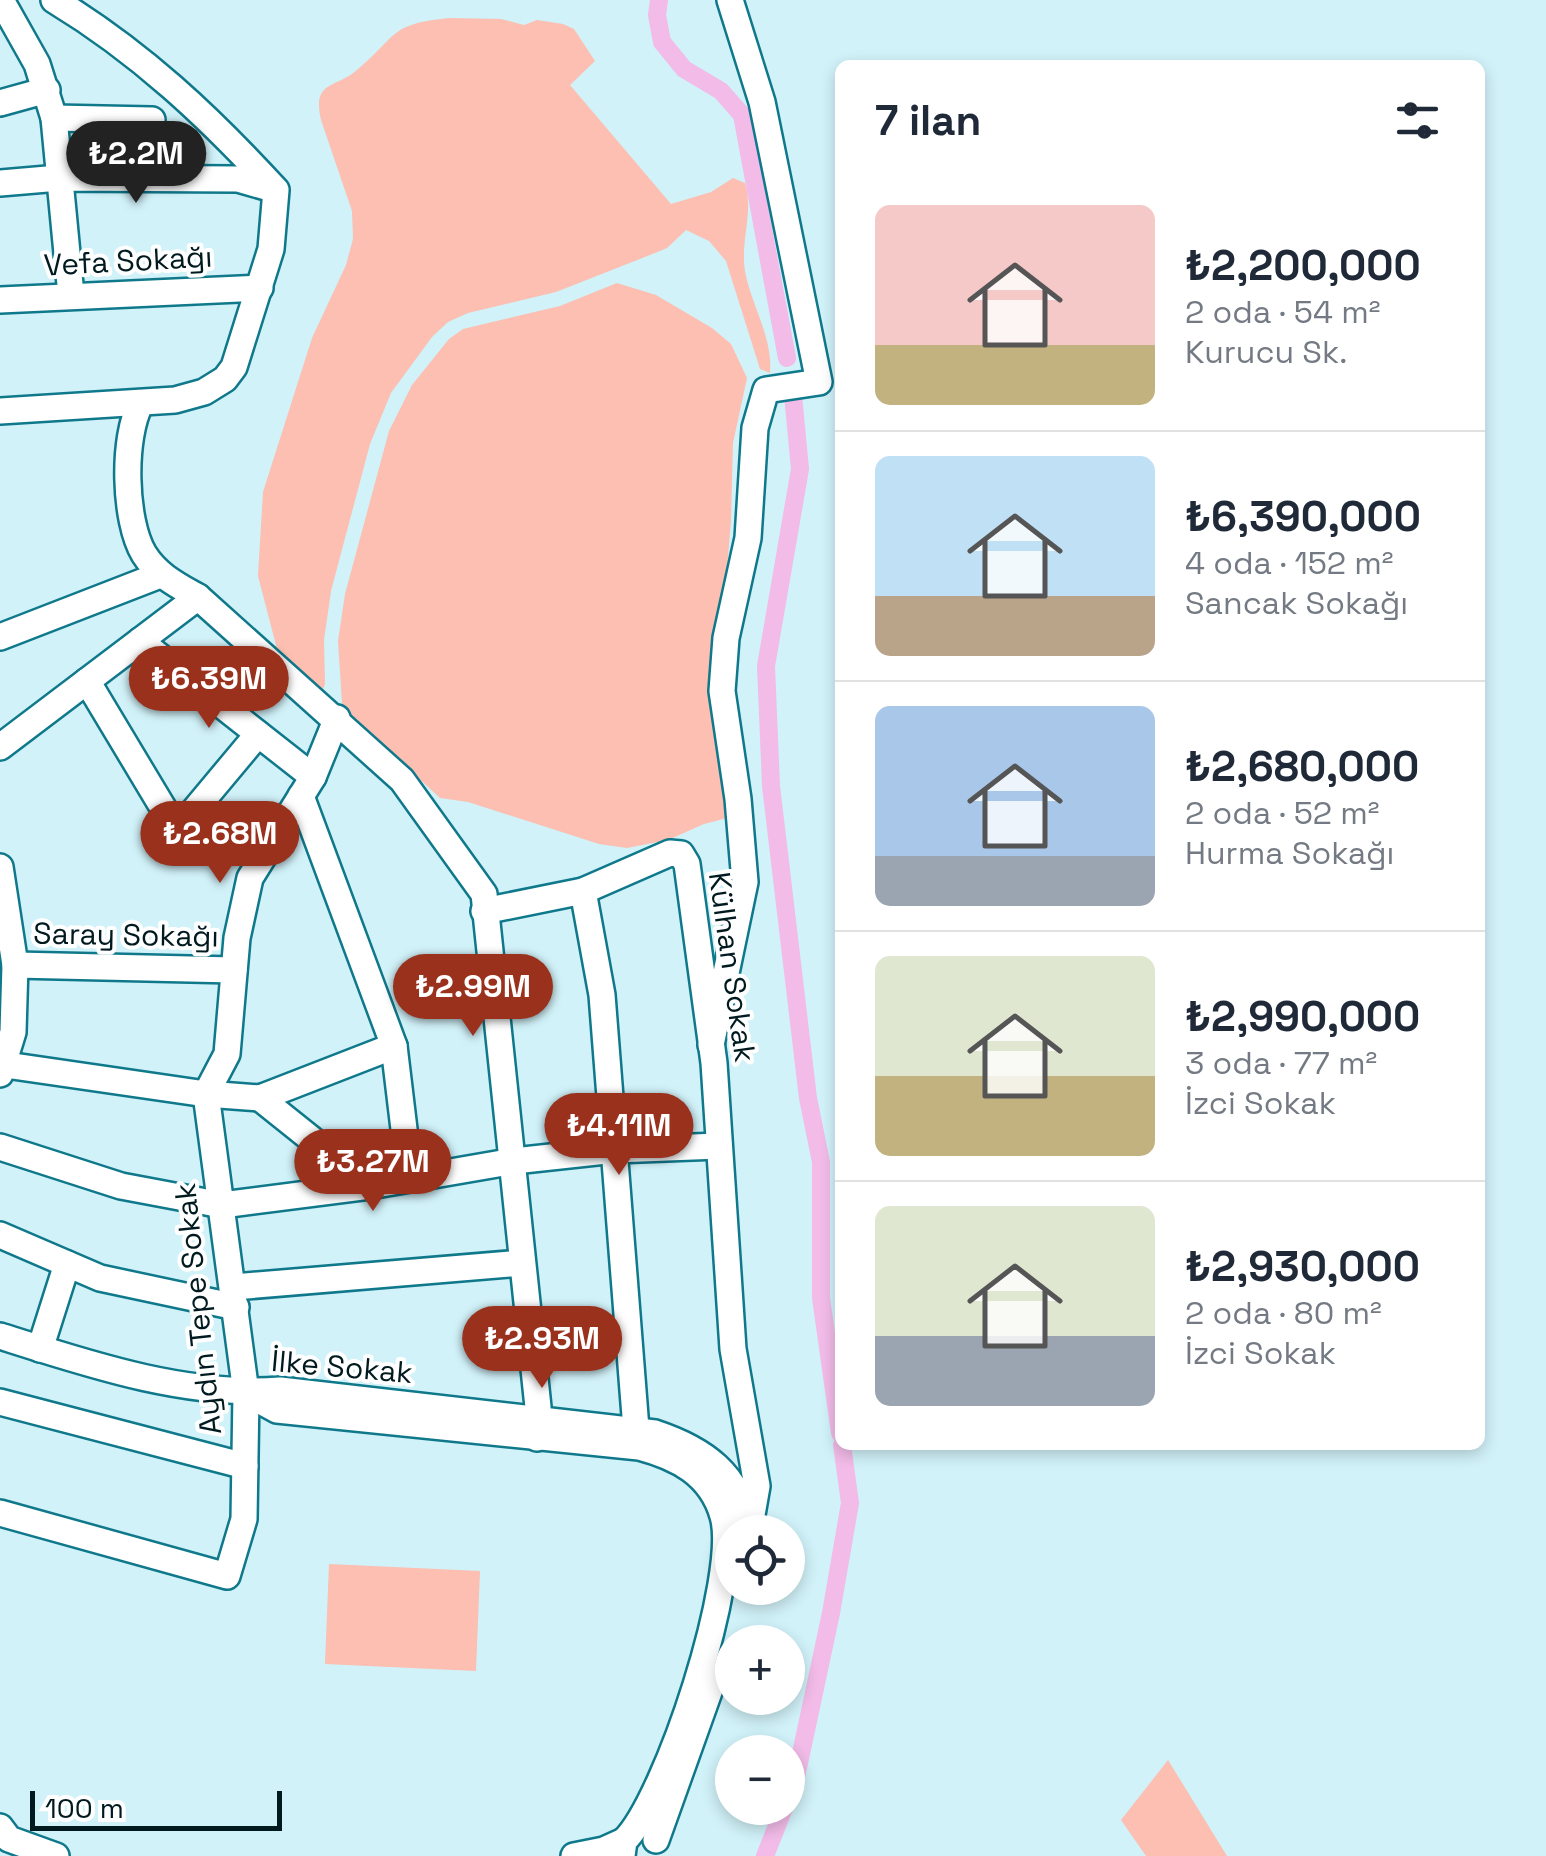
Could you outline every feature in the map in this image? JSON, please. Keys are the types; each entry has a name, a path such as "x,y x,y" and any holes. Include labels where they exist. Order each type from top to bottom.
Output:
{"street":[{"path":"1,0 6,25 38,64 54,118 71,295"},
{"path":"0,411 189,397 225,379 234,367 271,249 276,190 186,96 140,58 54,0"},
{"path":"711,1045 744,882 738,799 722,691 726,638 748,538 755,428 766,390 819,382 762,102 730,0"},
{"path":"0,102 47,90"},
{"path":"54,118 152,120"},
{"path":"0,183 59,178 238,179 276,190"},
{"name":"Vefa Sokağı","path":"0,300 260,288"},
{"path":"142,403 130,439 130,495 142,552 160,575 198,597 402,780 484,894 538,1428"},
{"path":"0,637 160,575"},
{"path":"0,747 198,597"},
{"path":"140,641 258,734 307,786 394,1046 410,1180"},
{"path":"88,680 177,831 258,734"},
{"path":"206,1094 227,1054 237,938 250,878 307,786 337,718"},
{"name":"Külhan Sokak","path":"484,912 583,891 670,853 681,854 687,864 711,1045 733,1349 758,1486 752,1515"},
{"path":"0,867 15,965 13,1032 1,1067 260,1098 394,1046"},
{"path":"583,891 602,996 636,1429"},
{"name":"Saray Sokağı","path":"15,965 234,970"},
{"name":"Aydın Tepe Sokak","path":"0,1513 226,1576 244,1519 246,1393 206,1094"},
{"path":"260,1098 370,1186"},
{"path":"0,1147 120,1186 222,1205 410,1180 514,1161 615,1150 719,1146"},
{"path":"0,1235 100,1278 235,1297 521,1263"},
{"path":"40,1349 67,1264"},
{"name":"İlke Sokak","path":"0,1336 106,1371 246,1393 280,1390 538,1428 669,1455 694,1470 722,1512 728,1536 726,1566 714,1628 639,1845"},
{"path":"0,1402 245,1466"},
{"name":"İlke Sokak","path":"538,1428 636,1429 683,1442 708,1457 728,1480 746,1515"},
{"path":"574,1856 639,1845 705,1708 735,1605"},
{"path":"0,1827 9,1839 56,1856"}],"shaded area":[{"path":"450,18 501,19 524,25 537,20 574,29 595,61 570,85 671,204 711,192 733,178 745,183 745,271 765,334 770,373 760,369 726,261 709,241 686,230 667,248 556,292 468,313 448,322 432,337 391,393 370,444 331,591 322,692 278,653 258,576 263,492 312,338 346,265 353,239 352,211 321,120 320,98 327,87 357,70 404,28"},
{"path":"617,283 656,295 712,328 731,344 747,378 733,443 723,619 731,817 668,840 627,848 599,844 468,802 440,798 345,710 338,641 345,594 389,431 412,385 449,339 463,329 560,306"},
{"path":"329,1564 480,1571 476,1671 325,1664"},
{"path":"1168,1760 1227,1856 1146,1856 1121,1820"}],"waterway":[{"path":"659,0 657,15 662,42 684,69 721,91 742,115 787,358"},
{"path":"793,395 800,469 766,666 771,786 808,1098 821,1162 821,1298 835,1397"},
{"path":"805,1735 850,1503 843,1450"},
{"path":"765,1856 777,1825"}]}
